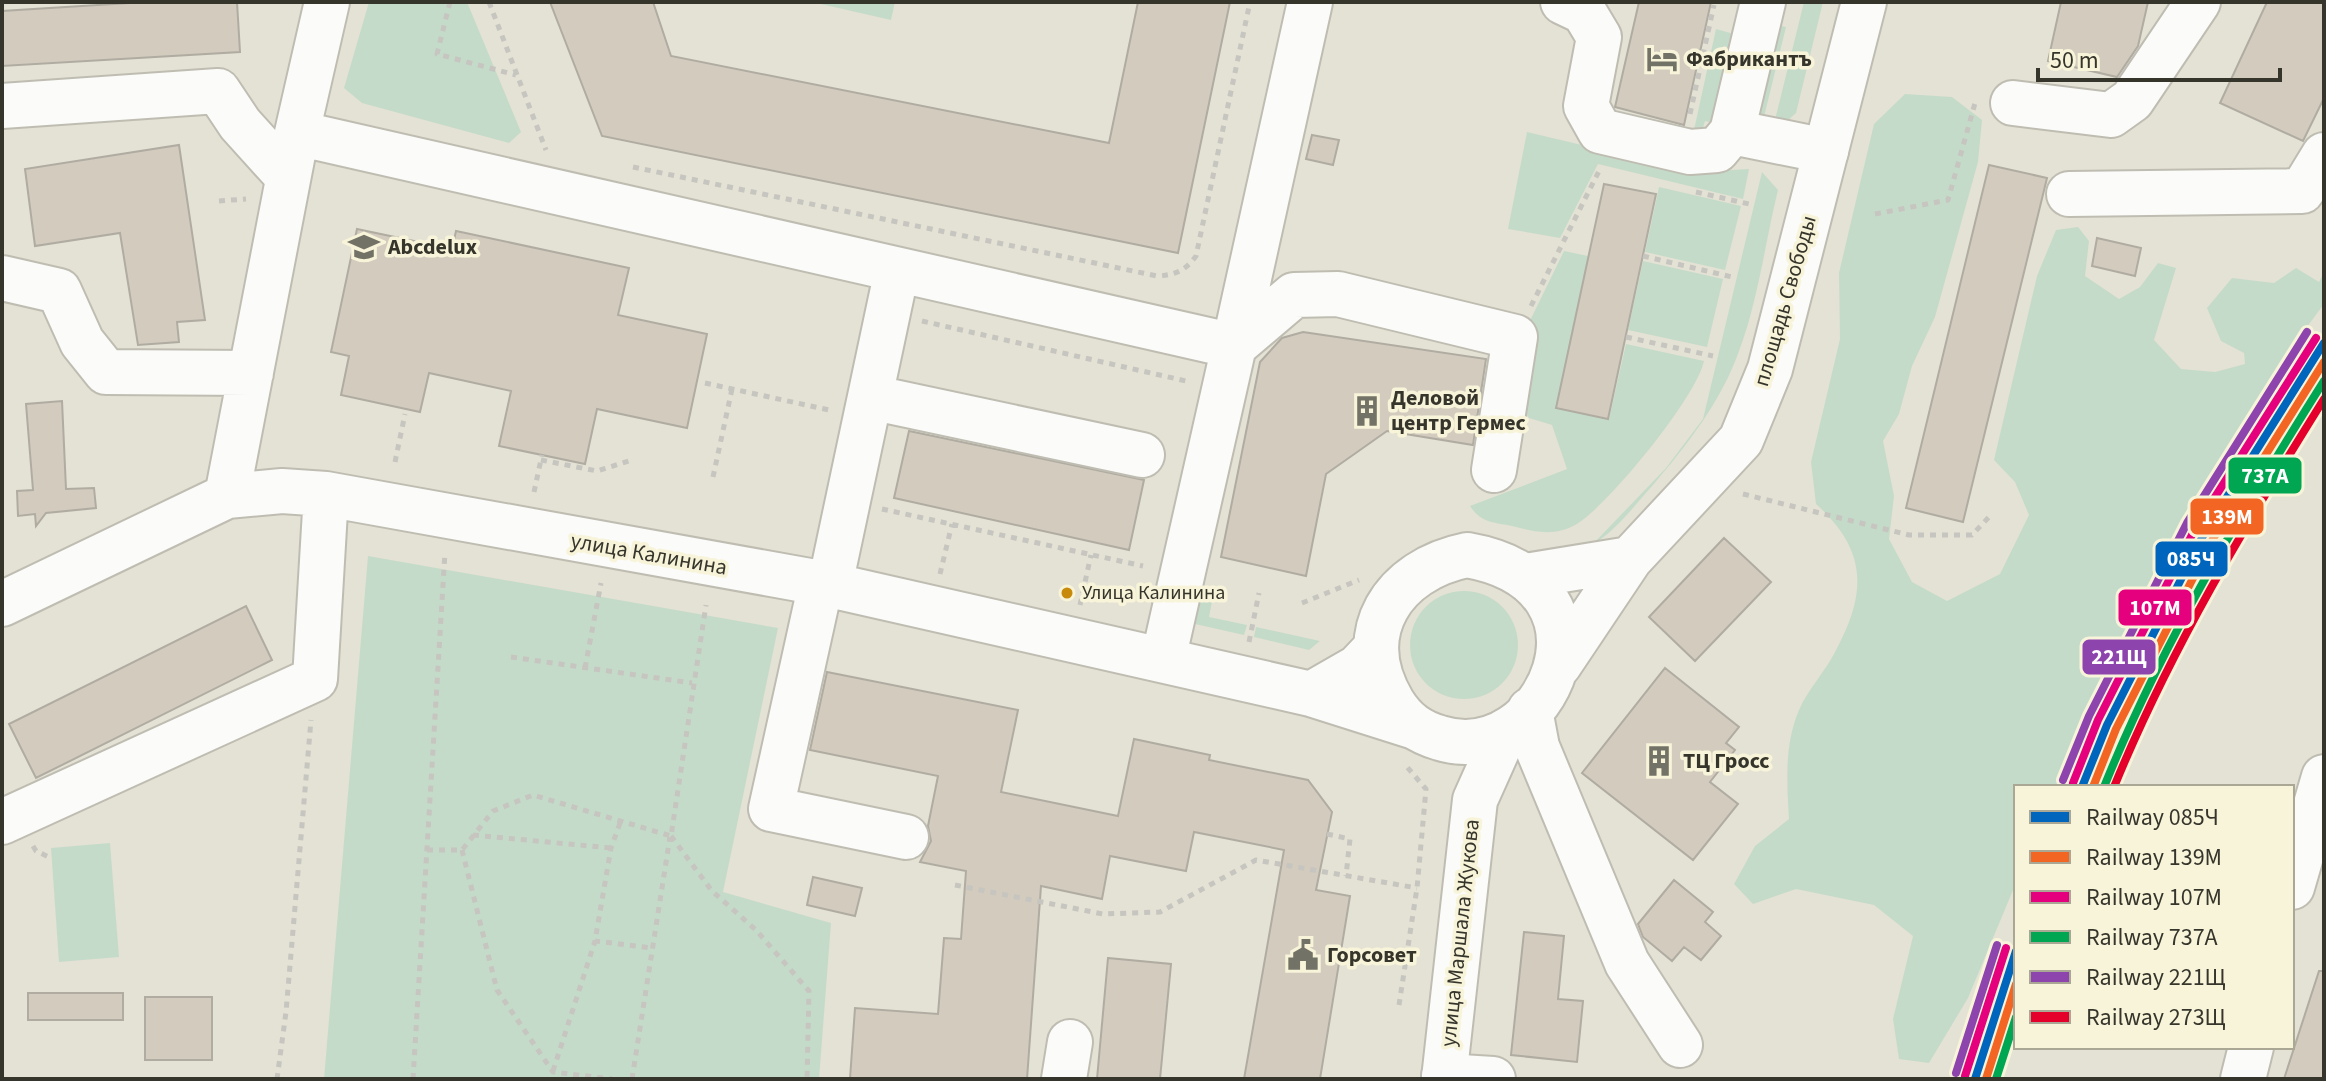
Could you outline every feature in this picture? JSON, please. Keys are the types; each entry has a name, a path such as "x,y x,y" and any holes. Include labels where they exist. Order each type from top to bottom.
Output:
{"street":[{"path":"227,496 251,373 271,188 297,133 327,2"},
{"path":"1163,660 1310,2"},
{"path":"1563,2 1584,12 1599,37 1586,106 1600,131 1690,152 1717,150 1732,132 1763,2"},
{"name":"площадь Свободы","path":"1559,665 1630,559 1741,440 1770,369 1864,2"},
{"path":"1995,98 2111,115 2132,100 2198,2"},
{"path":"4,108 218,91 240,124 271,188"},
{"path":"1732,132 1826,151"},
{"path":"297,133 1234,346"},
{"path":"2069,194 2302,191 2324,155"},
{"path":"897,270 850,403 826,584 771,809 906,837"},
{"path":"2,278 59,291 82,342 106,372 251,373"},
{"path":"1234,346 1294,295 1338,294 1515,337 1494,470"},
{"path":"850,403 1142,455"},
{"name":"улица Калинина","path":"2,604 227,496 282,491 326,494 826,584 1163,660 1311,694 1413,740"},
{"path":"2,822 315,679 326,494"},
{"path":"1467,555 1488,559 1525,576 1551,607 1560,635 1559,665 1518,722 1465,742 1413,740 1385,688 1376,648 1378,629 1396,592 1411,577 1447,559 1467,555"},
{"path":"1525,576 1630,559"},
{"path":"1311,694 1358,667 1376,648"},
{"path":"1518,722 1540,755 1627,963 1680,1045"},
{"name":"улица Маршала Жукова","path":"1444,1077 1467,854 1478,788 1518,722"},
{"name":"улица Маршала Жукова","path":"1413,740 1478,788"},
{"path":"2294,883 2315,836 2324,777"},
{"path":"2243,1079 2250,1049"},
{"path":"1444,1077 1493,1079"}],"path":[{"path":"450,2 437,54 517,75"},
{"path":"489,2 564,195"},
{"path":"617,164 1157,276 1174,275 1187,267 1196,256 1250,2"},
{"path":"1689,119 1714,5"},
{"path":"1875,214 1948,200 1995,98"},
{"path":"1515,337 1600,169"},
{"path":"219,201 271,188"},
{"path":"1643,256 1732,277"},
{"path":"917,319 1186,381"},
{"path":"1626,337 1713,356"},
{"path":"705,383 850,403"},
{"path":"713,477 732,389"},
{"path":"395,462 405,414"},
{"path":"534,492 542,457 597,471 632,460"},
{"path":"1738,493 1909,535 1972,535 1989,517"},
{"path":"873,507 1143,566"},
{"path":"939,578 952,524"},
{"path":"1080,608 1091,555"},
{"path":"413,1079 445,558"},
{"path":"1302,603 1364,579"},
{"path":"585,668 601,583"},
{"path":"1249,643 1259,593"},
{"path":"632,1079 706,605"},
{"path":"511,657 692,683"},
{"path":"277,1079 286,1012 315,679"},
{"path":"1399,1005 1417,888 1426,789 1413,740"},
{"path":"462,850 493,811 533,795 671,836 712,891 756,930 809,991 807,1079"},
{"path":"553,1072 595,941 611,848 620,823"},
{"path":"1327,834 1350,839 1346,876"},
{"path":"473,835 611,848"},
{"path":"426,850 462,850"},
{"path":"462,850 497,990 553,1072 612,1079"},
{"path":"955,885 1103,914 1160,912 1256,860 1417,888"},
{"path":"595,941 652,948"}],"green space":[{"path":"369,2 467,2 521,132 509,143 362,103 344,88"},
{"path":"812,2 895,2 891,20"},
{"path":"1804,2 1823,2 1796,113 1785,123 1774,124"},
{"path":"1772,24 1786,27 1763,121 1757,113"},
{"path":"1716,29 1734,34 1713,123 1705,121 1702,131 1694,130"},
{"path":"1905,94 1952,97 1982,120 1978,162 1935,317 1912,366 1899,414 1883,441 1894,496 1889,539 1912,582 1947,601 2000,574 2029,515 2015,482 1994,460 2037,276 2056,230 2078,227 2089,241 2085,276 2119,299 2140,287 2158,263 2176,268 2154,340 2181,369 2215,372 2245,364 2244,353 2221,341 2207,308 2232,278 2274,283 2296,268 2319,282 2324,272 2324,304 2283,359 2185,515 2086,715 2057,785 2014,785 2014,888 1968,998 1929,1063 1899,1059 1893,1019 1913,936 1874,905 1796,889 1753,904 1734,884 1755,846 1789,819 1788,764 1794,723 1803,702 1846,631 1857,592 1853,556 1833,521 1816,504 1811,462 1840,339 1839,273 1874,124"},
{"path":"1527,132 1696,172 1749,169 1743,199 1598,164 1560,238 1508,229"},
{"path":"1762,172 1778,190 1746,332 1732,370 1713,405 1702,422 1678,454 1624,518 1592,545 1666,468 1703,419"},
{"path":"1659,187 1741,206 1725,270 1645,252"},
{"path":"1564,251 1588,256 1556,408 1609,419 1626,344 1704,361 1698,378 1669,423 1610,495 1577,524 1561,531 1544,532 1488,521 1470,506 1567,469 1552,425 1529,418 1521,407 1524,333"},
{"path":"1643,261 1723,279 1707,347 1628,330"},
{"path":"368,556 778,628 723,892 831,923 819,1079 324,1079"},
{"path":"1214,591 1209,617 1247,625 1244,635 1195,624 1199,603"},
{"path":"1464,591 1485,595 1502,607 1514,624 1518,645 1514,666 1502,683 1485,695 1464,699 1443,695 1426,683 1414,666 1410,645 1414,624 1426,607 1443,595"},
{"path":"1256,627 1320,641 1309,650 1254,637"},
{"path":"110,843 119,957 59,962 51,848"}],"building":[{"path":"146,2 237,2 240,52 2,66 2,11"},
{"path":"550,2 653,2 671,56 1109,143 1138,2 1230,2 1178,253 602,136"},
{"name":"Фабрикантъ","path":"1639,2 1711,2 1684,125 1615,107"},
{"path":"2061,2 2148,2 2138,46 2117,77 2048,61"},
{"path":"2267,2 2324,2 2324,98 2303,141 2220,103"},
{"path":"1312,135 1339,140 1333,165 1306,159"},
{"path":"179,145 205,320 177,322 179,342 138,345 120,233 35,246 25,169"},
{"path":"1989,165 2047,178 1963,522 1906,508"},
{"path":"1604,184 1656,194 1608,419 1556,408"},
{"path":"357,229 452,249 456,231 629,268 618,315 707,334 687,428 597,409 585,464 499,446 511,391 429,373 420,412 341,395 349,356 331,352"},
{"path":"2097,238 2141,248 2135,276 2092,266"},
{"name":"Деловой центр Гермес","path":"1303,332 1486,359 1473,445 1387,431 1326,474 1306,576 1221,557 1260,362 1282,338"},
{"path":"62,401 66,489 94,488 96,508 46,513 36,526 35,514 18,516 17,491 33,490 26,404"},
{"path":"909,431 1144,480 1129,550 894,498"},
{"path":"1724,538 1771,582 1695,661 1649,617"},
{"path":"246,606 272,660 36,778 9,724"},
{"name":"ТЦ Гросс","path":"1665,668 1739,727 1726,743 1735,750 1710,782 1738,804 1693,860 1582,773"},
{"path":"827,672 1018,710 1001,792 1118,816 1134,739 1210,755 1209,760 1308,780 1332,812 1316,890 1350,896 1320,1079 1244,1079 1284,850 1194,832 1186,871 1110,856 1102,899 1041,886 1027,1079 850,1079 855,1008 938,1014 944,938 961,939 966,871 920,862 931,841 928,826 938,776 810,750"},
{"path":"813,877 862,888 855,916 807,905"},
{"path":"1674,880 1713,912 1705,922 1721,936 1701,960 1684,947 1672,961 1643,937 1638,924"},
{"path":"1524,932 1564,936 1558,999 1583,1001 1577,1062 1511,1055"},
{"path":"1108,958 1171,964 1160,1079 1097,1079"},
{"path":"2319,971 2324,971 2324,1079 2284,1079"},
{"path":"28,993 123,993 123,1020 28,1020"},
{"path":"145,997 212,997 212,1060 145,1060"}],"rail line":[{"name":"221Щ","path":"2063,780 2089,716 2187,523 2307,332"},
{"name":"107М","path":"2073,783 2098,720 2196,527 2316,338"},
{"name":"085Ч","path":"2083,785 2107,725 2205,532 2324,343"},
{"name":"139М","path":"2094,785 2116,729 2214,537 2324,362"},
{"name":"737А","path":"2105,785 2177,630 2263,479 2324,381"},
{"name":"273Щ","path":"2115,785 2184,637 2324,399"},
{"name":"221Щ","path":"1956,1073 1997,945"},
{"name":"107М","path":"1965,1076 2006,948"},
{"name":"085Ч","path":"1975,1079 2014,957"},
{"name":"139М","path":"1986,1079 2014,990"},
{"name":"737А","path":"1996,1079 2014,1023"}],"place":[{"name":"Фабрикантъ","path":"1662,59"},
{"name":"Abcdelux","path":"364,247"},
{"name":"Деловой центр Гермес","path":"1367,411"},
{"name":"Улица Калинина","path":"1067,593"},
{"name":"ТЦ Гросс","path":"1659,761"},
{"name":"Горсовет","path":"1303,955"}]}
